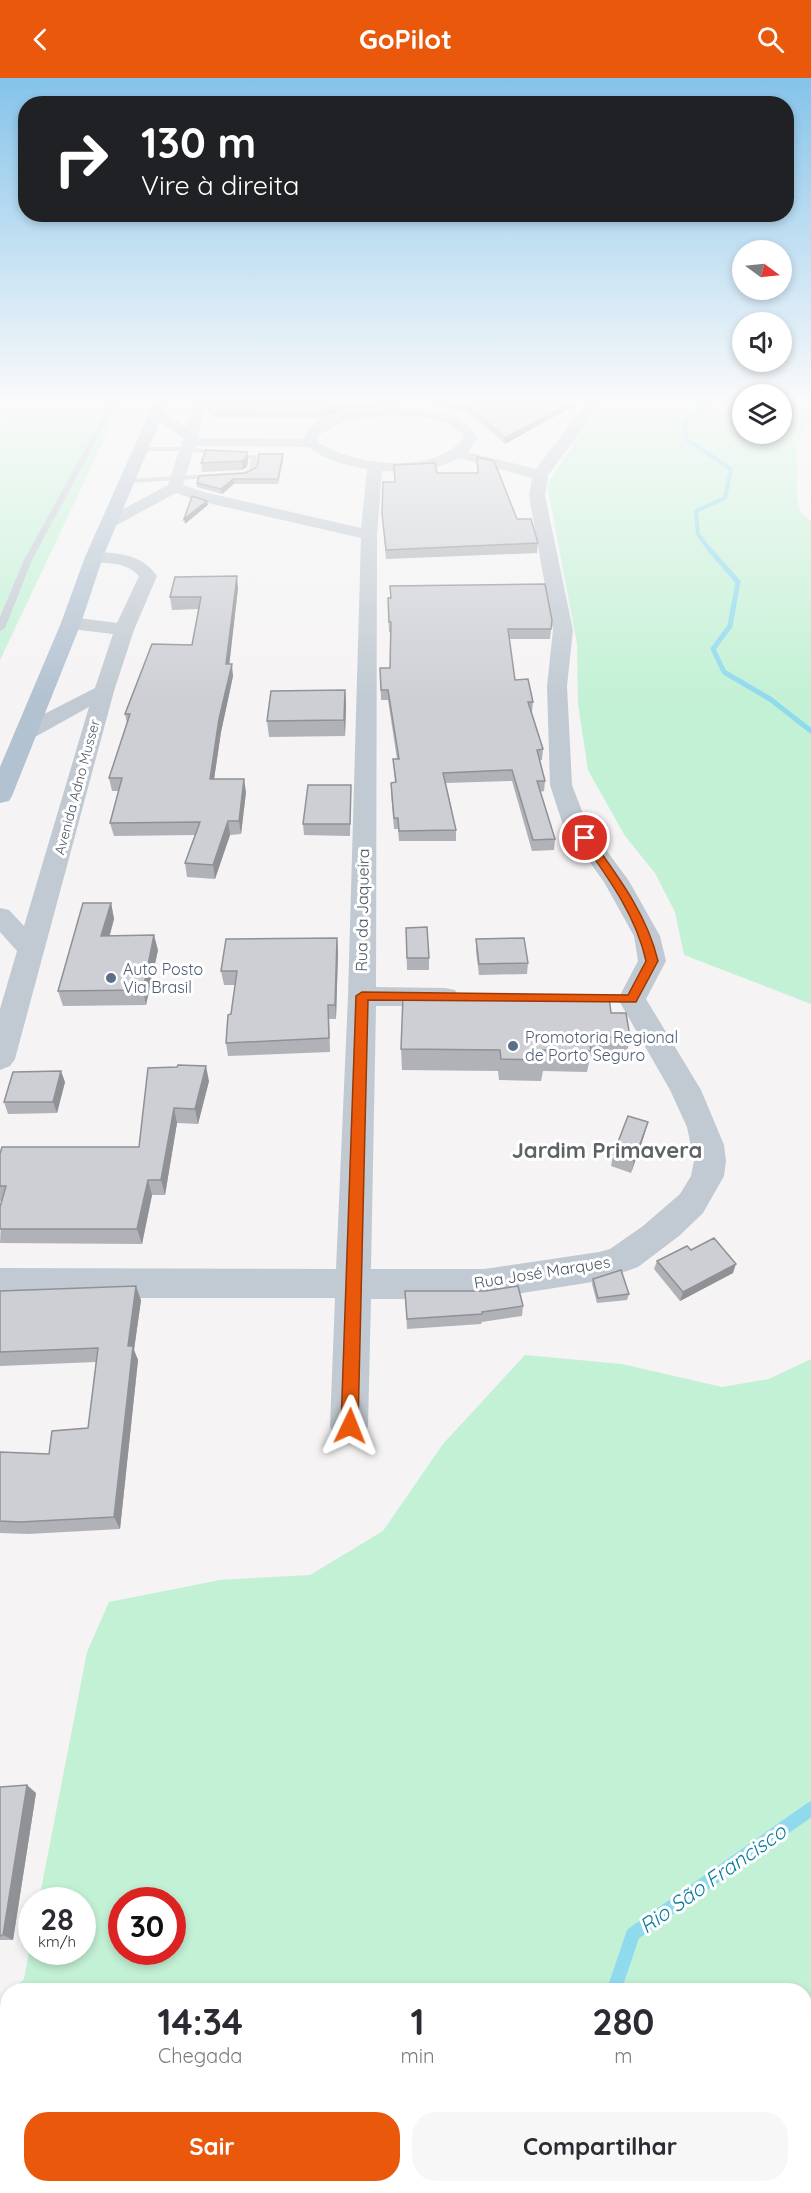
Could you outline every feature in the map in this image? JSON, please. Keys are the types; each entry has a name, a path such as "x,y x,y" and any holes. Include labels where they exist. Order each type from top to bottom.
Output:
{"main road":[{"path":"0,796 71,623 94,557 119,501"}],"street":[{"path":"109,523 146,501"},
{"path":"219,501 369,535"},
{"name":"Rua da Jaqueira","path":"350,1426 362,996 369,535 372,501"},
{"name":"Rua José Marques","path":"0,1283 484,1284 559,1273 617,1261 662,1231 694,1201 707,1177 709,1148 700,1119 621,999 652,961 646,936 605,864 575,825 561,785 557,686 563,630 538,501"},
{"name":"Avenida Adno Musser","path":"1,1055 6,1021 32,951 104,691 123,630 148,576 144,569 133,562 94,557"},
{"path":"71,623 123,630"},
{"path":"27,732 104,691"},
{"path":"0,916 32,951"},
{"path":"362,996 476,997"}],"lane":[{"path":"0,628 27,560 60,501"}],"green space":[{"path":"0,501 75,501 0,660"},
{"path":"550,501 798,501 800,512 811,521 811,1004 684,955 675,912 655,873 625,836 588,770 578,704 577,644"},
{"path":"525,1355 622,1364 722,1387 769,1379 811,1359 811,1983 20,1983 24,1979 27,1965 96,1965 96,1887 42,1887 87,1652 109,1602 220,1580 310,1575 383,1531 443,1444"}],"building":[{"path":"190,501 207,501 184,519"},
{"path":"382,501 510,501 517,519 531,519 538,543 386,550"},
{"path":"237,576 226,664 232,664 219,719 210,779 244,779 239,821 228,821 213,865 185,863 200,822 110,823 122,778 109,778 130,714 125,714 152,644 192,645 201,597 170,597 175,577"},
{"path":"545,584 552,620 551,629 508,629 515,680 528,679 533,702 528,702 543,749 537,750 545,781 537,781 555,839 533,840 512,770 443,773 456,830 399,831 398,818 394,818 391,783 396,782 393,759 399,759 388,690 381,690 380,668 390,668 391,622 389,622 388,598 391,598 390,586"},
{"path":"345,690 344,720 267,721 271,691"},
{"path":"308,785 351,785 350,824 303,824"},
{"path":"83,903 111,903 101,936 154,935 143,990 58,991"},
{"path":"427,927 429,958 407,958 406,928"},
{"path":"337,938 335,1005 328,1005 329,1038 226,1043 228,1015 231,1014 237,971 221,971 226,939"},
{"path":"524,938 528,963 479,964 476,939"},
{"path":"403,996 609,997 611,1013 626,1013 630,1037 589,1037 591,1051 543,1050 544,1060 501,1059 500,1050 401,1049"},
{"path":"178,1065 206,1066 195,1109 174,1108 161,1180 148,1180 137,1229 0,1229 0,1207 6,1186 0,1186 2,1147 139,1147 148,1068 177,1067"},
{"path":"61,1071 53,1102 4,1102 13,1072"},
{"path":"628,1116 648,1122 634,1161 613,1155"},
{"path":"714,1238 736,1264 683,1292 657,1261 687,1246 691,1250"},
{"path":"621,1270 629,1294 598,1298 593,1279"},
{"path":"136,1286 128,1346 133,1346 114,1517 0,1521 0,1452 49,1454 52,1431 88,1428 98,1348 0,1352 0,1291"},
{"path":"518,1286 523,1306 482,1312 482,1314 407,1319 405,1291 485,1291"},
{"path":"27,1785 3,1935 0,1936 0,1787"}],"waterway":[{"path":"711,552 698,534 696,511 719,501"},
{"path":"710,550 738,582 730,626 713,649 724,672 770,699 811,731"},
{"name":"Rio São Francisco","path":"616,1983 633,1934 811,1809"}],"place":[{"name":"Auto Posto Via Brasil","path":"111,978"},
{"name":"Promotoria Regional de Porto Seguro","path":"513,1046"}],"district":[{"name":"Jardim Primavera","path":"607,1150"}],"route":[{"path":"350,1426 362,996 632,999 652,961 646,936 616,881 585,838"}]}
